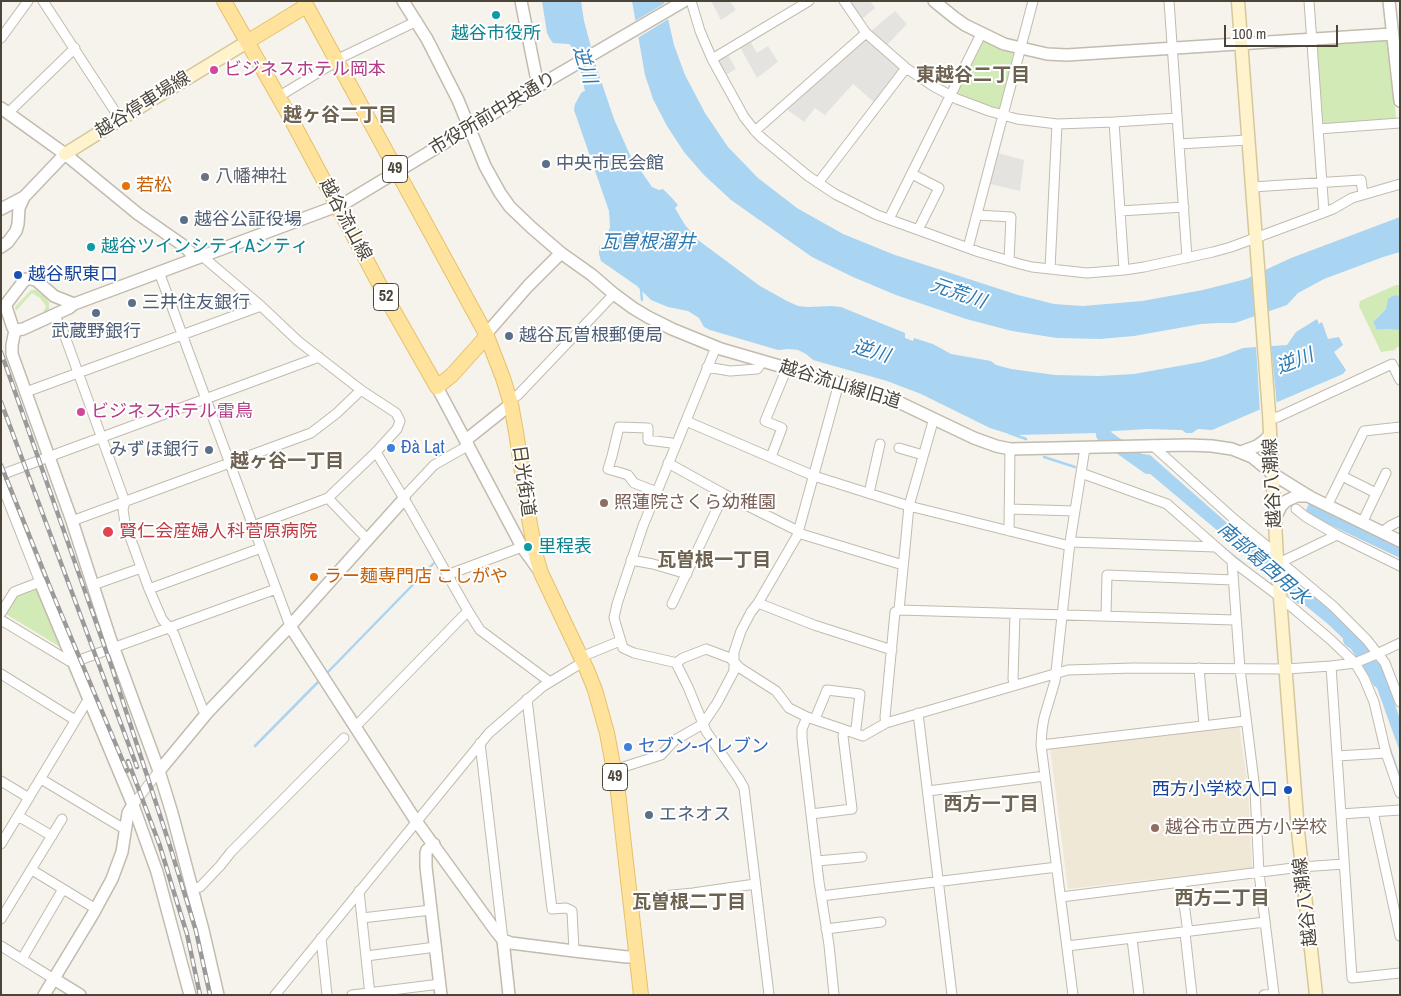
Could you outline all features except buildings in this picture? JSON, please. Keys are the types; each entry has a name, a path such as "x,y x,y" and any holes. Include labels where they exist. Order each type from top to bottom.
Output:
{"main road":[{"name":"越谷流山線","path":"224,1 437,387"},
{"name":"越谷八潮線","path":"1238,1 1301,867 1316,995"},
{"path":"247,42 305,4"},
{"name":"日光街道","path":"305,4 486,335 500,370 510,402 519,448 530,529 541,573 582,660 601,710 614,770 641,995"},
{"name":"越谷停車場線","path":"65,154 247,42"},
{"path":"437,387 452,375 486,335"}],"street":[{"path":"1,38 28,1"},
{"path":"43,1 120,119"},
{"name":"越谷流山線旧道","path":"404,1 417,21 458,100 485,166 500,193 510,206 526,223 561,253 592,275 614,294 648,317 716,347 890,398 984,442 1010,450 1152,445 1212,446 1241,452 1252,457 1272,474 1310,497 1400,541"},
{"path":"521,1 538,86"},
{"path":"712,59 809,1"},
{"path":"844,1 866,32 906,68 950,95 1003,116 1057,124 1177,118"},
{"path":"934,1 955,18 981,34 1004,44 1047,54 1067,55 1173,49 1392,34"},
{"path":"968,248 1033,1"},
{"path":"1169,1 1187,258"},
{"path":"1309,1 1324,212"},
{"path":"1389,1 1400,100"},
{"path":"686,2 712,59 740,110 754,131 818,183 835,194 889,219 968,248 1032,267 1086,273 1124,270 1256,243 1352,198 1400,184"},
{"name":"市役所前中央通り","path":"54,314 74,304 350,200 538,86 686,2"},
{"path":"278,98 337,61 417,21"},
{"path":"754,131 866,32"},
{"path":"889,219 981,34"},
{"path":"74,48 5,111 65,154 138,214 199,257 261,306 298,341 361,390 396,413 400,422 397,429 376,452 328,498 253,526"},
{"path":"818,183 906,68"},
{"path":"1114,122 1124,270"},
{"path":"1318,129 1400,123"},
{"path":"1050,269 1057,124"},
{"path":"1179,144 1248,140"},
{"path":"1,209 24,197 65,154"},
{"path":"912,174 939,188 918,230"},
{"path":"1252,187 1361,180 1363,194"},
{"path":"1,247 8,242 16,231 24,197"},
{"path":"1120,211 1184,207"},
{"path":"1,209 10,211 17,215 18,218"},
{"path":"977,215 1011,217 1009,261"},
{"path":"486,335 528,286 561,253"},
{"path":"159,272 290,626 416,821 503,940 511,943 574,951 626,957 637,956"},
{"path":"74,304 54,296 36,280 26,279 7,303 6,307 15,330 12,349 114,649 159,771 192,888 218,995"},
{"path":"44,995 112,879 122,852 128,813 132,805 159,771 207,713 290,626 434,465 467,442 518,395 614,294"},
{"path":"15,330 23,329 54,314 57,306 54,296"},
{"path":"26,392 261,306"},
{"path":"54,314 63,331 125,502 123,509 125,523 149,589 162,618 174,634 203,710 207,713"},
{"path":"716,347 668,463 631,560 614,618 622,648 676,664 710,739 744,788 769,995"},
{"path":"1,476 319,357"},
{"path":"707,367 730,371 757,369 763,361"},
{"path":"1269,416 1278,417 1392,364 1400,380"},
{"path":"771,457 782,428 766,421 787,368"},
{"path":"614,770 661,755 675,740 703,724 717,703 734,671 734,652 741,631 798,532 839,383"},
{"path":"437,387 522,547 541,573"},
{"path":"72,521 311,433 338,413 361,390"},
{"path":"886,723 885,717 896,612 899,610 909,506 934,418"},
{"path":"686,421 814,476 909,506 1008,530 1070,544 1216,548"},
{"path":"657,492 634,483 628,475 608,469 619,427 648,428 648,440 676,445"},
{"path":"1327,506 1364,431 1400,427"},
{"path":"1241,452 1264,442 1270,434"},
{"path":"869,493 880,444"},
{"path":"1152,445 1334,606 1367,640 1385,663 1400,702"},
{"path":"899,448 924,455"},
{"path":"1073,995 1041,745 1044,718 1055,681 1070,544 1085,448"},
{"path":"1008,530 1010,450"},
{"path":"376,452 480,630 550,682"},
{"path":"668,463 798,532 903,565"},
{"path":"1080,473 1167,504 1216,548 1280,597 1331,640 1355,664 1364,678 1374,702 1386,753 1400,793"},
{"path":"1362,523 1386,473"},
{"path":"1342,476 1376,493"},
{"path":"1,483 40,582 91,702 157,872 190,995"},
{"path":"672,604 724,494"},
{"path":"1275,518 1281,506 1291,498 1297,496 1310,497"},
{"path":"328,498 368,540"},
{"path":"1009,509 1075,511"},
{"path":"1296,509 1306,517 1337,534 1400,566"},
{"path":"1382,532 1400,521"},
{"path":"512,526 517,530 530,529"},
{"path":"1279,558 1337,534"},
{"path":"447,575 522,547"},
{"path":"149,589 261,548"},
{"path":"631,560 687,574"},
{"path":"1232,561 1240,669 1254,790 1259,873 1274,994 1264,995"},
{"path":"93,585 141,568"},
{"path":"1106,616 1107,576 1233,580"},
{"path":"1,613 14,592 40,582"},
{"path":"1,620 69,661 74,661 114,649 276,589"},
{"path":"758,603 814,625 892,650"},
{"path":"899,610 1236,620"},
{"path":"356,727 468,612"},
{"path":"1015,614 1013,679 1015,685"},
{"path":"275,995 489,732 550,682 582,660 620,641"},
{"path":"676,664 683,658 706,649 730,658 740,668 776,691 790,708 811,718 863,736 886,723 1068,670 1134,668 1286,669 1331,666 1355,664 1400,643"},
{"path":"1331,666 1352,978 1400,973"},
{"path":"1199,668 1204,725"},
{"path":"1,674 75,720"},
{"path":"834,995 802,729 811,718 827,690 860,694 855,733"},
{"path":"527,699 552,909 566,908 572,911 574,951"},
{"path":"3,838 86,703 91,702"},
{"path":"918,713 952,995"},
{"path":"1041,745 1246,721"},
{"path":"811,814 852,809 843,736 846,730"},
{"path":"192,888 200,887 234,848 344,738"},
{"path":"480,743 509,995"},
{"path":"1337,756 1386,753"},
{"path":"928,790 1045,776"},
{"path":"41,779 126,830"},
{"path":"1,782 29,798"},
{"path":"1341,814 1400,810"},
{"path":"1373,812 1400,936"},
{"path":"18,816 52,836"},
{"path":"1,919 62,819"},
{"path":"352,995 440,989 426,867 427,850 434,844"},
{"path":"817,861 862,856"},
{"path":"1061,897 1301,867 1344,864"},
{"path":"821,896 1057,866"},
{"path":"32,870 96,909"},
{"path":"1181,883 1192,995"},
{"path":"630,900 755,884"},
{"path":"22,959 63,889"},
{"path":"359,891 370,994"},
{"path":"362,918 431,910"},
{"path":"826,929 881,922"},
{"path":"1067,946 1265,922"},
{"path":"320,938 327,995"},
{"path":"1132,939 1139,995"},
{"path":"1,946 80,995"},
{"path":"366,956 436,947"}],"shaded area":[{"path":"711,1 730,1 736,10 721,20"},
{"path":"849,1 870,1 875,8 862,19"},
{"path":"895,11 907,24 886,46 871,31"},
{"path":"864,40 870,40 898,66 899,73 875,103 853,84 825,115 815,108 804,122 786,109"},
{"path":"750,41 757,53 768,46 778,62 757,78 740,47"},
{"path":"728,55 736,69 724,76 718,65 720,59"},
{"path":"998,153 1024,160 1020,191 990,184"},
{"name":"越谷市立西方小学校","path":"1239,725 1248,789 1252,868 1068,889 1050,748"}],"green space":[{"path":"1384,38 1388,42 1396,117 1393,121 1324,126 1320,123 1315,47 1319,42"},
{"path":"986,41 1013,51 1015,56 1002,107 997,110 959,96 957,90 981,42"},
{"path":"1400,285 1400,296 1395,295 1386,309 1373,322 1377,330 1400,330 1400,347 1397,347 1395,350 1381,352 1359,306 1360,301"},
{"path":"31,290 36,290 45,297 49,302 49,311 43,313 46,306 40,298 32,293 16,311 15,307"},
{"path":"36,588 40,590 62,645 60,647 6,614 17,595"}],"water":[{"name":"瓦曽根溜井","path":"542,1 581,1 584,21 597,69 614,119 630,155 652,187 659,190 663,189 678,205 675,208 685,225 698,240 760,286 787,301 798,306 841,307 905,333 905,338 913,341 914,338 933,344 951,354 991,361 996,365 1011,369 1055,375 1099,376 1134,374 1201,362 1243,348 1287,345 1296,332 1317,319 1319,324 1322,322 1328,339 1339,337 1343,345 1334,352 1346,370 1343,374 1212,430 1198,429 1192,433 1186,433 1182,430 1149,429 1112,431 1107,435 1101,436 1097,433 1018,435 990,428 921,394 887,381 813,360 798,350 778,350 710,330 704,327 699,318 688,311 668,307 651,300 637,286 601,261 599,246 604,247 610,227 609,211 574,110 580,95 585,91 576,51 569,44 553,43 550,39 547,33"},
{"name":"元荒川","path":"632,1 664,1 674,45 685,75 705,113 728,147 758,178 797,208 843,234 895,255 1018,295 1054,304 1083,306 1142,301 1203,290 1246,279 1291,258 1400,217 1400,252 1324,279 1298,293 1287,305 1235,323 1201,324 1134,336 1100,339 1057,338 1012,331 966,319 896,295 812,257 731,200 704,175 684,152 667,126 653,99 645,75"},
{"path":"1395,295 1400,296 1400,330 1377,330 1373,322 1386,309 1388,299"},
{"path":"1136,453 1150,455 1268,559 1269,574 1136,462 1133,456"},
{"path":"1309,503 1400,546 1400,558 1305,513"},
{"path":"1288,577 1292,578 1325,605 1369,649 1359,654 1328,624 1290,593"},
{"path":"1377,662 1380,664 1385,675 1400,719 1400,752 1373,677 1366,667"}],"pier":[{"path":"667,2 670,18 636,39 633,22"},
{"path":"594,45 598,62 578,73 574,57"},
{"path":"1271,344 1277,406 1260,413 1256,345"}],"waterway":[{"path":"641,289 642,300"},
{"name":"南部葛西用水","path":"1102,419 1103,435 1148,467"},
{"path":"1009,433 1026,439"},
{"path":"1044,457 1075,467"},
{"path":"1221,546 1246,566"},
{"name":"南部葛西用水","path":"1256,558 1302,598"},
{"path":"326,674 435,562"},
{"name":"南部葛西用水","path":"1350,640 1356,644 1379,681"},
{"path":"255,746 321,679"},
{"path":"1389,747 1400,778"}],"railway":[{"path":"1,352 111,665 169,843 196,931 210,995"},
{"path":"1,402 137,767"},
{"path":"1,465 127,771"},
{"path":"128,761 160,846 187,934 200,995"}],"place":[{"name":"越谷市役所","path":"496,15"},
{"name":"ビジネスホテル岡本","path":"214,70"},
{"name":"中央市民会館","path":"546,164"},
{"name":"八幡神社","path":"205,177"},
{"name":"若松","path":"126,186"},
{"name":"越谷公証役場","path":"184,220"},
{"name":"越谷ツインシティAシティ","path":"91,247"},
{"name":"越谷駅東口","path":"18,275"},
{"name":"三井住友銀行","path":"132,303"},
{"name":"武蔵野銀行","path":"96,313"},
{"name":"越谷瓦曽根郵便局","path":"509,336"},
{"name":"ビジネスホテル雷鳥","path":"81,412"},
{"name":"Đà Lạt","path":"391,448"},
{"name":"みずほ銀行","path":"209,450"},
{"name":"照蓮院さくら幼稚園","path":"604,503"},
{"name":"賢仁会産婦人科菅原病院","path":"108,532"},
{"name":"里程表","path":"528,547"},
{"name":"ラー麺専門店 こしがや","path":"314,577"},
{"name":"セブン-イレブン","path":"628,747"},
{"name":"西方小学校入口","path":"1288,790"},
{"name":"エネオス","path":"649,815"},
{"name":"越谷市立西方小学校","path":"1155,828"}],"district":[{"name":"東越谷二丁目","path":"973,76"},
{"name":"越ヶ谷二丁目","path":"340,116"},
{"name":"越ヶ谷一丁目","path":"287,462"},
{"name":"瓦曽根一丁目","path":"714,561"},
{"name":"西方一丁目","path":"991,805"},
{"name":"西方二丁目","path":"1222,899"},
{"name":"瓦曽根二丁目","path":"689,903"}],"water label":[{"name":"逆川","path":"584,65"},
{"name":"逆川","path":"871,352"},
{"name":"逆川","path":"1295,362"}]}
